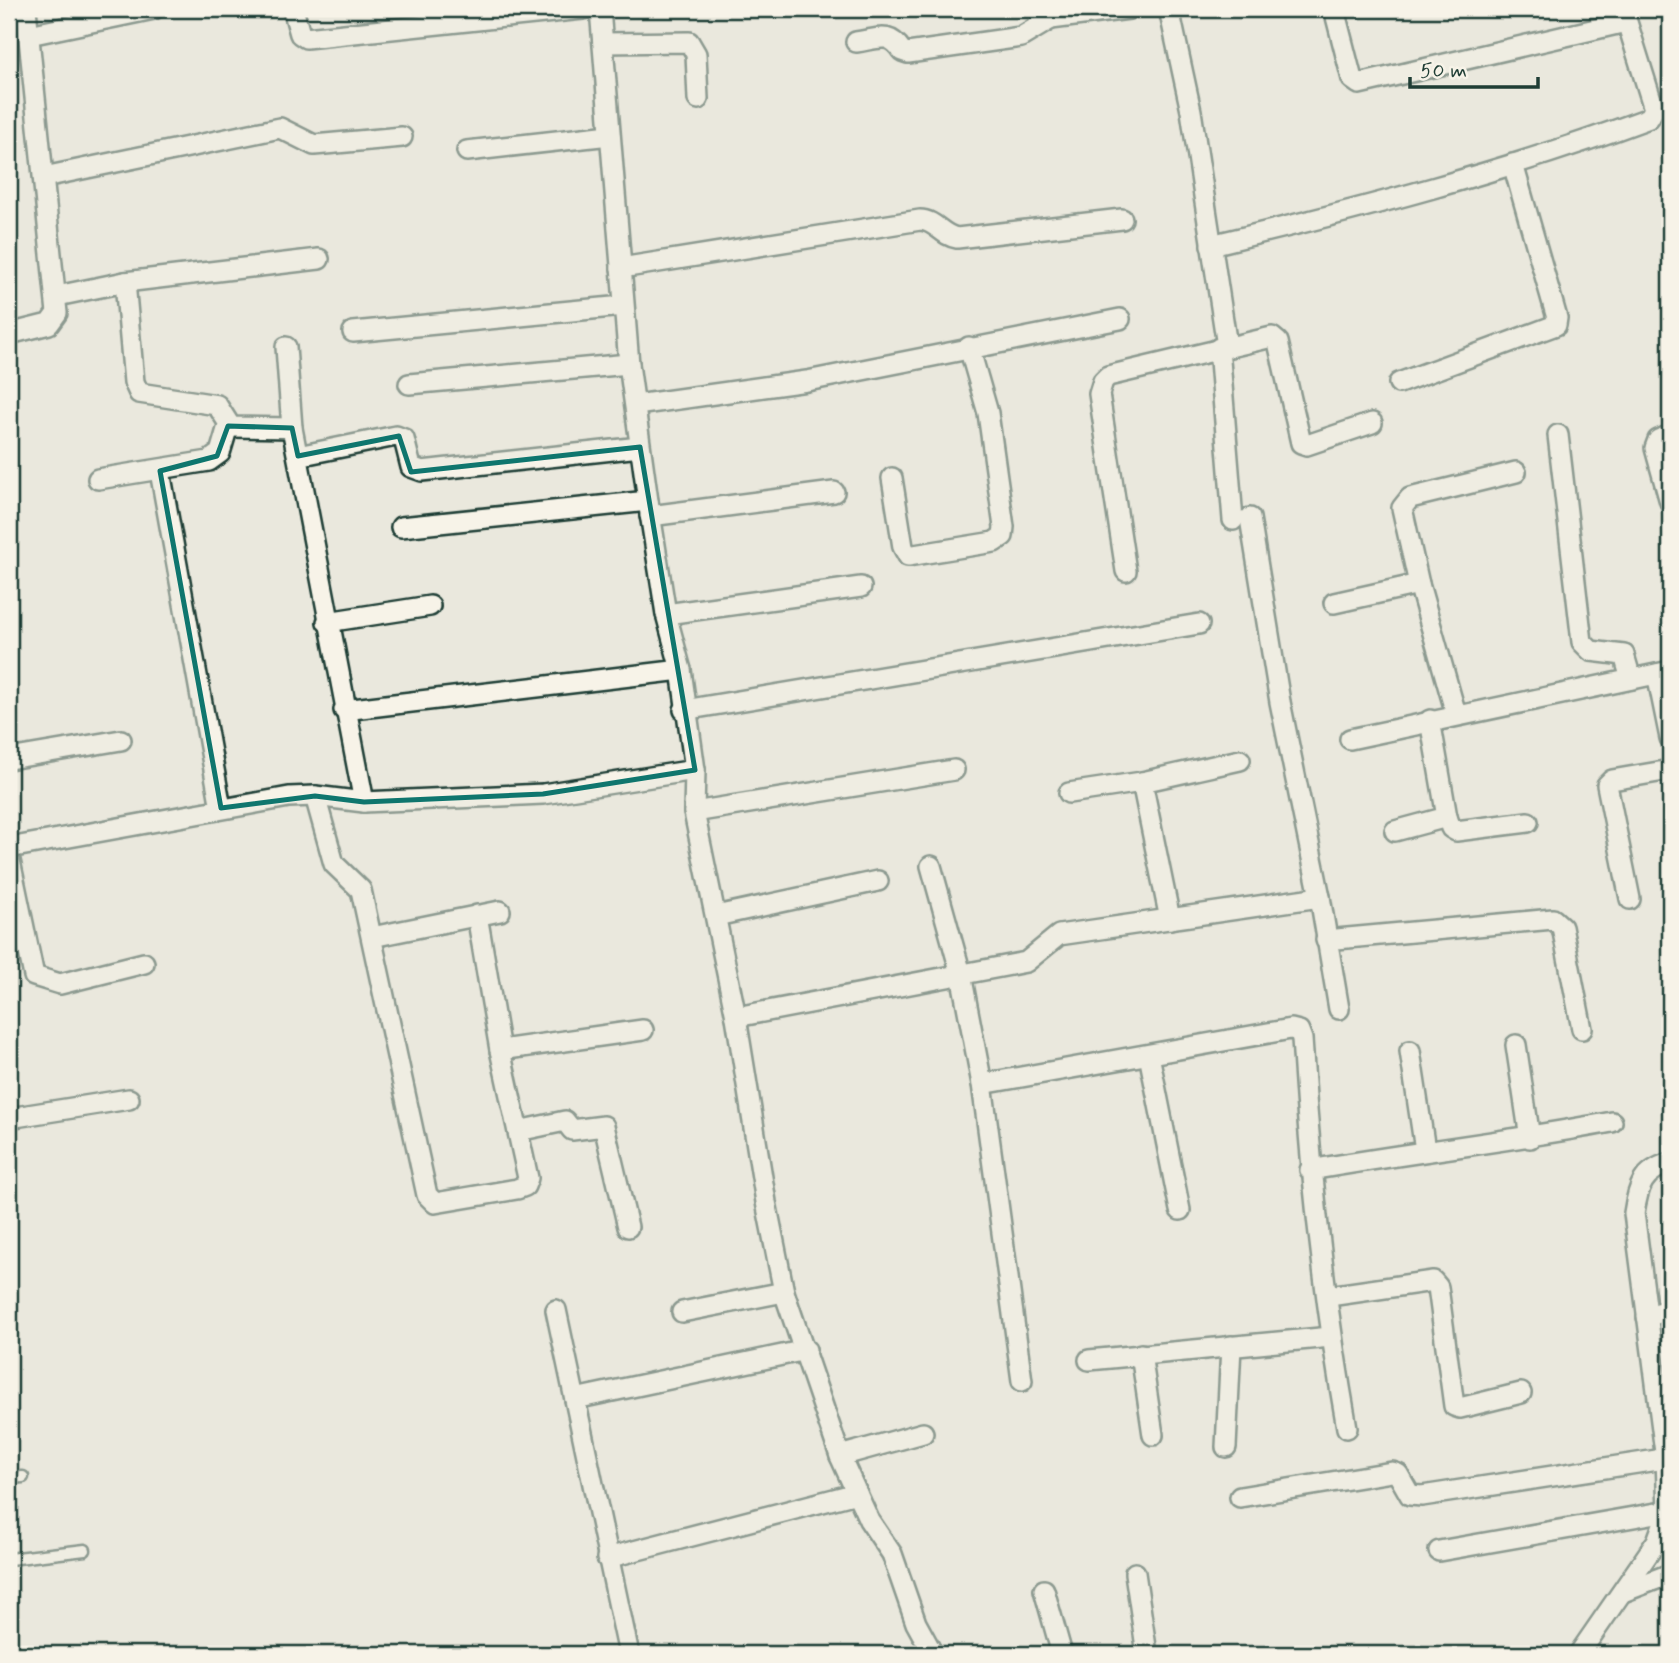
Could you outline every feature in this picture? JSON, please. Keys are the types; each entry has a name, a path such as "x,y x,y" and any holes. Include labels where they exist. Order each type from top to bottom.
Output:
{"street":[{"path":"9,334 52,323 57,313 26,9"},
{"path":"29,35 155,9"},
{"path":"293,9 300,34 306,37 583,9"},
{"path":"600,9 623,306 640,447 666,614 681,670 684,710 695,770 694,812 736,1017 784,1292 841,1455 869,1520 892,1554 916,1623 933,1654"},
{"path":"856,42 890,38 896,41 902,51 908,53 1021,37 1050,14 1129,9"},
{"path":"1169,9 1191,111 1223,347 1242,519 1320,897 1339,1009"},
{"path":"1210,245 1298,224 1513,164 1652,116 1654,109 1624,15 1359,84 1352,79 1334,9"},
{"path":"603,43 689,42 696,54 698,99"},
{"path":"44,177 280,128 314,145 402,137"},
{"path":"467,151 610,135"},
{"path":"1399,383 1556,325 1557,318 1513,164"},
{"path":"621,268 920,220 927,220 944,234 957,238 1122,219"},
{"path":"57,296 125,282 319,259"},
{"path":"97,479 160,471 217,456 223,449 228,426 217,405 144,395 136,391 125,282"},
{"path":"353,332 623,306"},
{"path":"636,405 807,381 1121,319"},
{"path":"1126,571 1099,394 1102,381 1115,372 1268,337 1276,338 1298,439 1303,444 1372,423"},
{"path":"286,347 292,428 327,622 364,802"},
{"path":"892,478 903,547 908,556 994,542 1003,536 988,413 969,347"},
{"path":"410,384 629,364"},
{"path":"228,426 292,428"},
{"path":"1558,435 1582,642 1591,651 1624,654 1630,679"},
{"path":"1670,435 1658,440 1655,448 1670,502"},
{"path":"298,456 396,436 404,439 411,467 422,471 640,447"},
{"path":"160,471 221,808"},
{"path":"1456,714 1419,584 1402,512 1404,502 1516,472"},
{"path":"401,527 834,492"},
{"path":"1334,603 1419,584"},
{"path":"666,614 862,587"},
{"path":"327,622 430,606"},
{"path":"684,710 1199,624"},
{"path":"344,710 681,670"},
{"path":"1349,739 1456,714 1663,672 1670,738"},
{"path":"1430,720 1451,828 1456,831 1528,822"},
{"path":"9,759 121,740"},
{"path":"1069,793 1142,782 1240,760"},
{"path":"9,848 221,808 315,796 364,802 543,794 695,770"},
{"path":"694,812 954,770"},
{"path":"1630,899 1607,785 1612,780 1670,770"},
{"path":"1142,782 1170,919"},
{"path":"315,796 334,864 361,891 429,1199 439,1202 525,1186 528,1173 500,1050 477,915"},
{"path":"1395,831 1447,817"},
{"path":"9,856 34,976 60,984 144,963"},
{"path":"931,866 961,974 982,1084 1022,1381"},
{"path":"716,916 878,881"},
{"path":"736,1017 1026,962 1059,935 1320,897"},
{"path":"372,937 500,911"},
{"path":"1326,940 1553,919 1562,927 1582,1028"},
{"path":"982,1084 1292,1029 1298,1031 1302,1039 1310,1170 1329,1296 1331,1336 1347,1427"},
{"path":"500,1050 643,1030"},
{"path":"1516,1045 1530,1138"},
{"path":"1410,1051 1425,1150"},
{"path":"1149,1055 1180,1210"},
{"path":"9,1118 129,1100"},
{"path":"518,1131 565,1121 572,1130 604,1126 628,1227"},
{"path":"1310,1170 1425,1150 1530,1138 1612,1122"},
{"path":"1579,1654 1657,1541 1668,1511 1668,1459 1634,1213 1636,1192 1649,1173 1670,1163"},
{"path":"1329,1296 1433,1281 1438,1287 1454,1406 1460,1408 1521,1393"},
{"path":"682,1312 784,1292"},
{"path":"1647,1317 1670,1309"},
{"path":"556,1310 629,1654"},
{"path":"1089,1360 1331,1336"},
{"path":"1226,1447 1231,1346"},
{"path":"575,1399 806,1350"},
{"path":"1141,1354 1153,1435"},
{"path":"841,1455 923,1433"},
{"path":"1240,1497 1392,1472 1398,1474 1409,1495 1422,1496 1668,1459"},
{"path":"607,1558 857,1493"},
{"path":"1439,1551 1668,1511"},
{"path":"1135,1573 1147,1654"},
{"path":"1623,1592 1670,1574"},
{"path":"1044,1590 1062,1654"}],"lane":[{"path":"9,1478 23,1477"},
{"path":"9,1559 85,1550"}],"highlighted area":[{"path":"228,426 292,428 298,456 399,436 411,472 640,447 695,770 543,794 364,802 315,796 221,808 160,471 217,456"}]}
